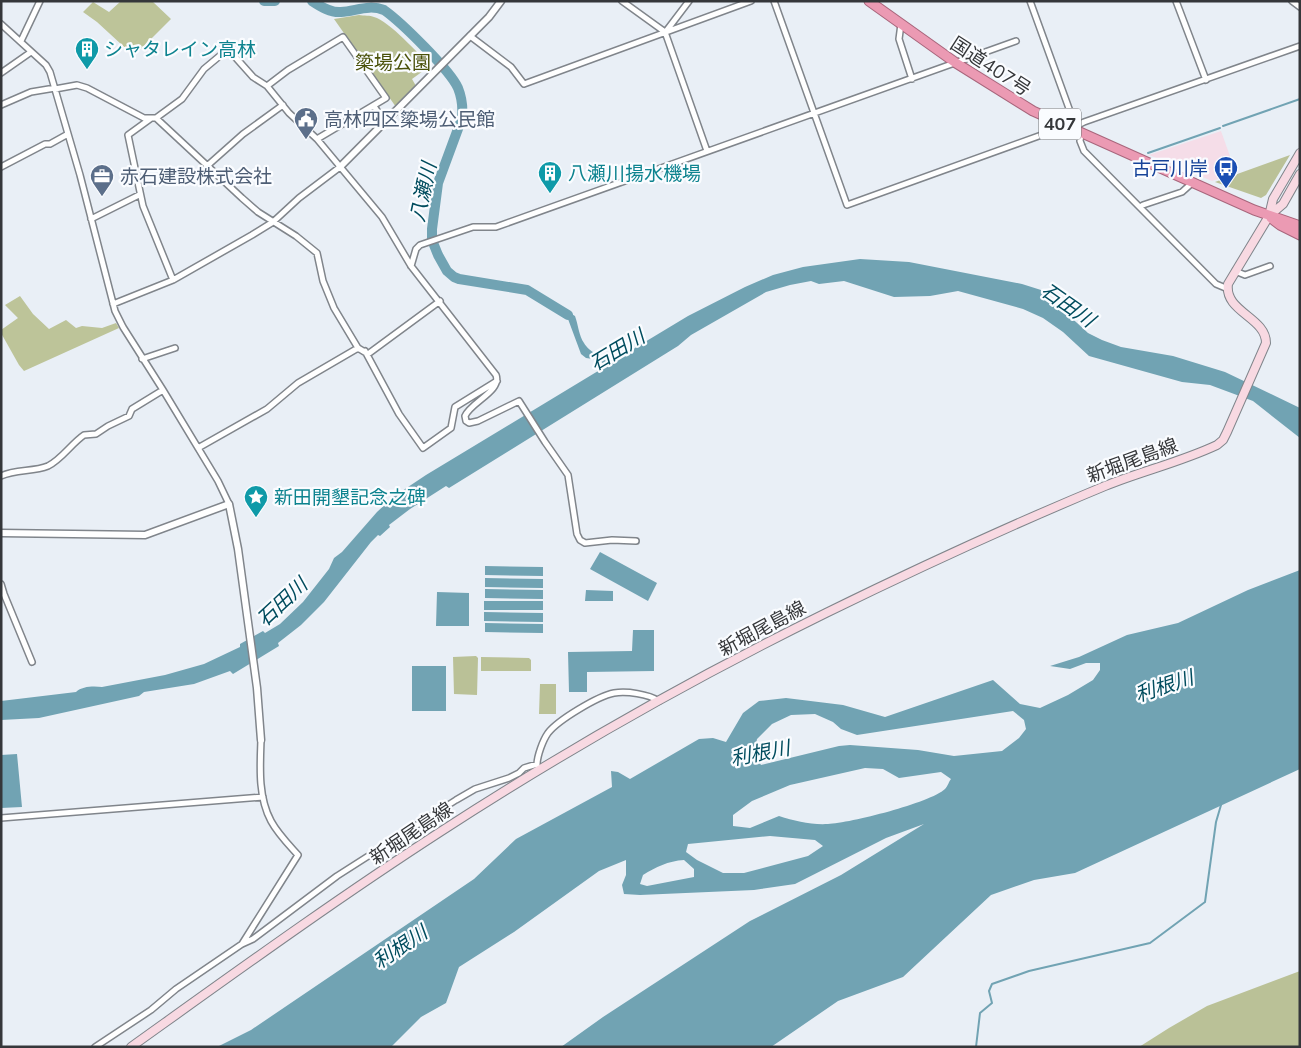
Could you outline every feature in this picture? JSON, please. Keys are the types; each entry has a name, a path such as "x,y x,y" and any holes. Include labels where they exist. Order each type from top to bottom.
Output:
{"highway":[{"name":"国道407号","path":"869,1 956,63 1020,104 1056,123 1079,129 1192,183 1269,216 1300,226"},
{"name":"国道407号","path":"1269,216 1280,225 1300,235"}],"main road":[{"path":"1269,216 1273,199 1300,153"},
{"path":"1228,289 1230,278 1269,216 1283,204 1300,174"},
{"name":"新堀尾島線","path":"131,1047 395,862 539,767 772,640 892,581 1117,481 1217,445 1223,440 1266,340 1264,333 1234,304 1228,289"}],"street":[{"path":"20,41 40,1"},
{"path":"113,304 173,280 273,222 299,198 340,167 489,17 501,1"},
{"path":"622,1 665,32 707,152"},
{"path":"665,32 689,1"},
{"path":"470,36 511,67 524,84 752,1"},
{"path":"774,1 847,205 1046,133 1053,129 1056,123"},
{"path":"1030,1 1071,114 1079,129 1080,141 1084,151 1216,284 1228,289"},
{"path":"1176,1 1206,80"},
{"path":"1292,1 1300,7"},
{"path":"1,24 46,65 68,134 113,304 122,327 163,390 218,481 229,504 236,531 255,678 261,740 260,770 263,797 270,820 298,856 242,944"},
{"path":"901,24 899,39 912,79"},
{"path":"267,86 288,70 343,37 386,98 316,139"},
{"path":"411,266 416,249 424,244 473,228 496,227 1016,41"},
{"path":"1079,129 1300,46"},
{"path":"173,280 140,195 128,135 182,99 204,68 228,49 253,77 267,86 316,139 388,225 411,266 496,375 498,381"},
{"path":"1,73 31,52"},
{"path":"1,105 31,92 77,85 87,88 144,118 153,119 242,198 317,253 323,281 334,308 358,348 368,354 440,301"},
{"path":"207,166 243,134 283,105"},
{"path":"374,106 385,123"},
{"path":"1,166 68,134"},
{"path":"1140,207 1182,192 1192,183"},
{"path":"91,219 140,195"},
{"path":"1235,271 1245,275 1270,266"},
{"path":"142,359 175,348"},
{"path":"198,448 267,409 298,383 358,348"},
{"path":"365,352 400,414 422,448 450,428 454,410 459,404 498,381"},
{"path":"498,381 491,391 468,410 465,416 466,421 469,423 478,421 517,401 523,407 568,475 577,534 582,542 624,540 636,542"},
{"path":"1,476 48,465 84,435 96,434 129,416 132,409 163,390"},
{"path":"1,533 145,535 229,504"},
{"path":"2,586 32,662"},
{"path":"95,1047 151,1010 176,990 242,944 253,939 338,876 456,800 475,789 509,778 524,768 539,767 547,734 556,724 589,704 616,692 649,697 659,701"},
{"path":"1,818 263,797"}],"shaded area":[{"path":"1221,131 1236,173 1212,181 1149,155"}],"green space":[{"path":"121,1 152,1 171,19 134,56 97,22 83,12 93,2 109,12"},
{"name":"簗場公園","path":"359,15 372,16 388,25 430,66 412,79 416,86 396,107 334,19"},
{"path":"1290,155 1266,195 1261,198 1215,182"},
{"path":"20,296 33,314 49,329 66,320 76,328 82,326 102,328 116,323 119,328 24,371 1,333 1,330 18,318 5,305"},
{"path":"476,656 478,658 477,695 454,694 453,657"},
{"path":"481,657 529,658 531,660 531,671 481,671"},
{"path":"540,684 556,684 556,714 539,714"},
{"path":"1300,971 1300,1047 1139,1047 1207,1006"}],"water":[{"path":"860,259 909,262 1022,284 1041,290 1088,333 1102,340 1121,347 1173,356 1225,372 1300,408 1300,438 1253,401 1210,385 1182,382 1089,356 1063,332 1043,318 1023,309 958,291 930,296 894,297 844,281 819,284 811,281 790,285 766,292 691,335 678,346 449,488 446,486 410,509 371,542 324,602 301,625 278,643 279,646 233,674 230,671 194,684 144,692 139,696 39,718 1,720 1,701 76,692 85,688 102,687 165,675 204,664 240,647 240,644 263,631 265,633 280,624 303,602 329,569 334,558 342,552 377,512 393,497 603,368 604,365 600,360 586,358 581,354 568,319 561,314 553,303 575,316 584,343 593,352 602,357 615,360 688,316 773,275 803,267"},
{"path":"600,552 657,583 648,601 590,569"},
{"path":"485,566 543,567 543,576 485,575"},
{"name":"利根川","path":"1300,570 1300,769 1075,873 1034,880 991,895 903,977 838,1001 771,1047 561,1047 603,1017 750,921 841,875 924,824 886,838 795,884 754,890 624,894 622,885 626,875 626,860 599,871 514,932 459,967 446,1003 421,1017 391,1047 217,1047 251,1030 474,879 516,839 612,787 611,771 618,772 630,779 699,739 713,738 726,742 743,713 759,701 786,698 843,705 885,717 993,680 1020,704 1040,708 1068,695 1093,680 1100,670 1100,663 1086,663 1070,669 1050,666 1079,657 1127,635 1178,623 1248,590","holes":["1013,711 1024,720 1026,729 1019,738 1002,751 954,756 918,750 850,745 761,765 754,753 757,739 772,724 791,715 815,714 833,722 841,729 857,735","865,768 883,769 899,778 941,772 951,779 945,789 923,800 853,820 839,823 815,824 779,816 750,828 733,826 733,815 752,801 790,785","770,836 815,840 823,846 808,856 744,873 723,873 697,860 686,852 688,844","684,860 694,869 694,877 647,886 640,884 643,875 662,865"]},
{"path":"485,578 543,579 543,588 485,587"},
{"path":"485,589 543,590 543,599 485,598"},
{"path":"586,590 613,591 613,601 585,601"},
{"path":"437,592 469,593 469,626 436,626"},
{"path":"484,601 543,601 543,610 484,610"},
{"path":"484,612 543,613 543,622 484,621"},
{"path":"485,623 543,624 543,633 485,632"},
{"path":"633,630 654,630 654,671 587,672 587,692 569,692 568,652 632,651"},
{"path":"412,666 446,666 446,711 412,711"},
{"path":"17,754 22,807 1,808 1,755"}],"waterway":[{"name":"八瀬川","path":"264,1 275,1"},
{"name":"八瀬川","path":"312,1 334,12 368,8 384,10 424,47 458,88 462,103 462,118 438,183 432,229 432,240 447,271 459,279 527,290 568,315"},
{"path":"1223,126 1300,99"},
{"path":"1148,153 1220,128"},
{"path":"976,1047 980,1013 992,1003 989,991 992,984 1029,971 1150,943 1205,902 1216,822 1221,805"}],"place":[{"name":"シャタレイン高林","path":"87,70"},
{"name":"高林四区簗場公民館","path":"306,140"},
{"name":"古戸川岸","path":"1226,189"},
{"name":"八瀬川揚水機場","path":"550,194"},
{"name":"赤石建設株式会社","path":"102,197"},
{"name":"新田開墾記念之碑","path":"256,518"}],"water label":[{"name":"石田川","path":"1068,305"},
{"name":"石田川","path":"617,350"},
{"name":"石田川","path":"282,602"}]}
